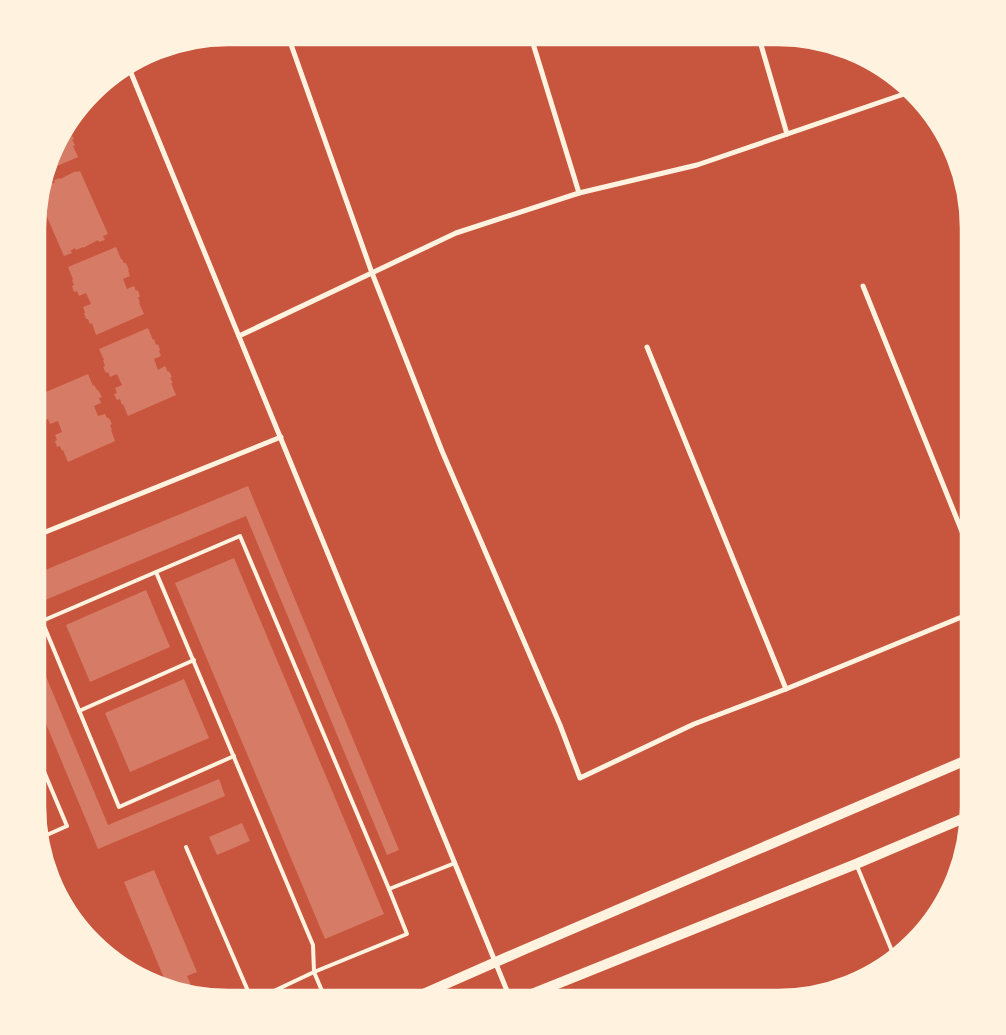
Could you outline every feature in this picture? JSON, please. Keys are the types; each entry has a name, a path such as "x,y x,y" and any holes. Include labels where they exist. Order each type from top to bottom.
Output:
{"main road":[{"path":"432,990 961,762"},
{"path":"542,990 856,864 961,819"}],"street":[{"path":"291,45 372,273 442,450 560,725 580,778 694,724 786,689 961,617"},
{"path":"533,45 579,193"},
{"path":"761,45 788,134"},
{"path":"131,73 507,990"},
{"path":"239,336 456,233 579,193 697,165 903,94"},
{"path":"863,286 961,529"},
{"path":"646,347 786,689"},
{"path":"45,532 280,437"}],"lane":[{"path":"45,620 240,536 407,934 314,972 276,990"},
{"path":"156,572 313,945 314,972 322,990"},
{"path":"45,628 119,807 234,756"},
{"path":"79,711 194,660"},
{"path":"45,775 66,826 48,834"},
{"path":"186,847 248,990"},
{"path":"389,889 455,863"},
{"path":"856,864 892,950"}],"building":[{"path":"71,134 75,145 73,146 78,157 56,167"},
{"path":"80,171 108,234 103,236 105,240 99,242 98,240 76,250 75,248 67,253 71,251 72,253 64,256 45,213 50,185 55,182 54,180"},
{"path":"116,247 121,259 126,263 129,270 130,276 123,279 127,289 134,286 136,291 138,290 139,303 144,314 96,335 92,323 90,324 88,319 86,319 83,307 91,304 86,293 79,296 77,291 74,292 72,286 74,285 73,279 68,267"},
{"path":"148,328 160,350 161,356 154,359 158,370 165,366 169,371 176,395 128,416 120,399 117,400 114,394 117,393 115,388 122,385 117,374 110,377 108,372 106,373 103,367 105,366 104,360 99,349"},
{"path":"88,374 93,386 102,397 99,398 101,403 94,406 98,416 105,414 109,418 115,441 68,462 63,450 60,446 57,447 55,441 57,440 55,435 62,432 58,421 50,424 48,419 46,420 45,418 45,392"},
{"path":"248,486 399,850 387,855 246,516 45,600 45,570"},
{"path":"234,558 384,914 325,939 175,583"},
{"path":"146,590 170,647 90,682 66,625"},
{"path":"45,674 108,825 219,779 225,796 98,849 45,721"},
{"path":"184,679 209,738 130,772 105,713"},
{"path":"242,823 250,841 217,855 209,837"},
{"path":"154,870 197,972 187,976 191,986 164,978 124,882"}]}
